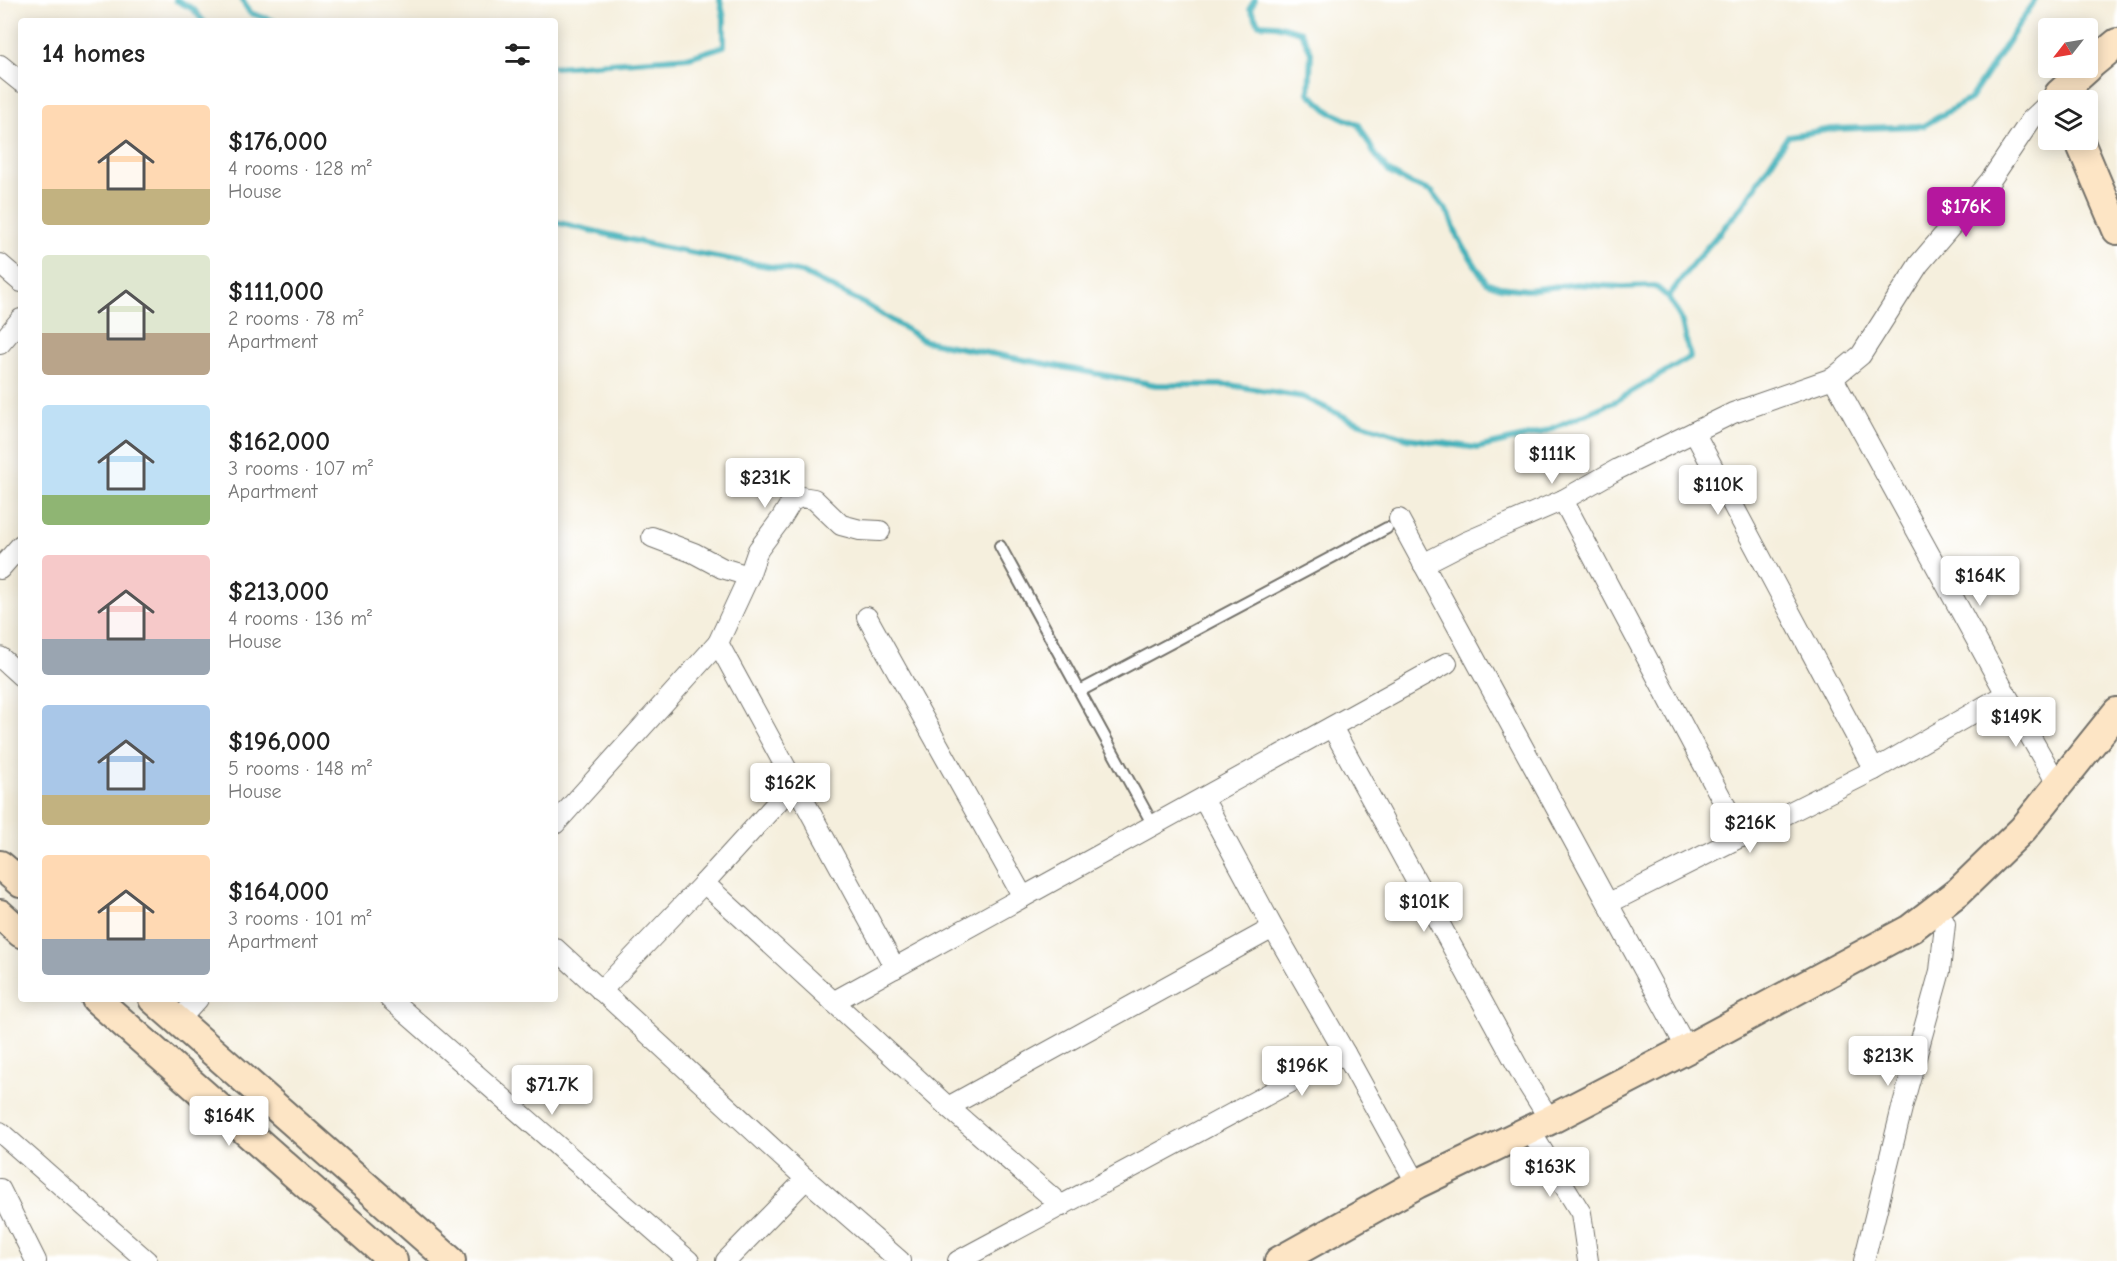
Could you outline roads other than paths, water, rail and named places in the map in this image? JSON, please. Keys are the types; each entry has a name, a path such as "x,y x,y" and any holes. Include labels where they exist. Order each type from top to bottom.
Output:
{"street":[{"path":"2098,59 2117,43"},
{"path":"0,65 18,80"},
{"path":"2065,90 2077,78"},
{"path":"1423,564 1476,537 1563,500 1618,469 1733,413 1833,378 1861,355 1919,264 1990,181 2031,120 2038,114"},
{"path":"2083,150 2117,230"},
{"path":"0,264 18,279"},
{"path":"0,344 18,323"},
{"path":"1833,378 2058,785"},
{"path":"1694,432 1874,770"},
{"path":"558,821 718,643 749,576 758,550 792,501 801,497 814,499 841,525 860,530 880,531"},
{"path":"1563,500 1742,837"},
{"path":"1393,524 1423,564 1687,1048"},
{"path":"652,537 694,552 722,568 749,576"},
{"path":"0,569 18,548"},
{"path":"867,617 1023,897"},
{"path":"718,643 895,968"},
{"path":"0,657 18,673"},
{"path":"832,1002 1447,663"},
{"path":"1609,903 1874,770 2006,694"},
{"path":"1279,1261 1417,1184 1687,1048 1911,929 1958,892 2023,829 2117,712"},
{"path":"1332,727 1525,1080 1539,1124 1581,1213 1588,1261"},
{"path":"601,990 704,883 795,783"},
{"path":"1203,798 1273,928 1417,1184"},
{"path":"0,865 18,881"},
{"path":"704,883 948,1107 1062,1206"},
{"path":"1864,1261 1903,1104 1940,972 1945,924 1936,909"},
{"path":"0,914 18,930"},
{"path":"948,1107 1273,928"},
{"path":"558,951 806,1179 900,1261"},
{"path":"99,1002 393,1261"},
{"path":"156,1002 451,1261"},
{"path":"177,1021 195,1002"},
{"path":"396,1002 689,1261"},
{"path":"958,1261 1345,1053"},
{"path":"0,1132 147,1261"},
{"path":"738,1257 806,1179"},
{"path":"0,1189 36,1261"}],"lane":[{"path":"1080,691 1393,524"},
{"path":"1000,546 1153,825"}],"waterway":[{"path":"176,0 193,9 200,18"},
{"path":"242,0 250,13 265,18"},
{"path":"558,67 690,57 724,46 724,18 720,0"},
{"path":"1255,0 1250,8 1259,24 1276,25 1301,32 1311,52 1309,93 1330,112 1359,125 1374,153 1389,172 1432,192 1449,214 1458,238 1486,282 1500,287 1527,290 1576,284 1622,287 1655,286 1668,297"},
{"path":"558,223 661,247 801,272 867,305 925,341 1156,385 1230,385 1303,397 1351,420 1407,438 1477,448 1541,433 1616,401 1690,357 1681,319 1668,297 1744,204 1788,136 1832,129 1923,126 1970,99 2035,0"}]}
